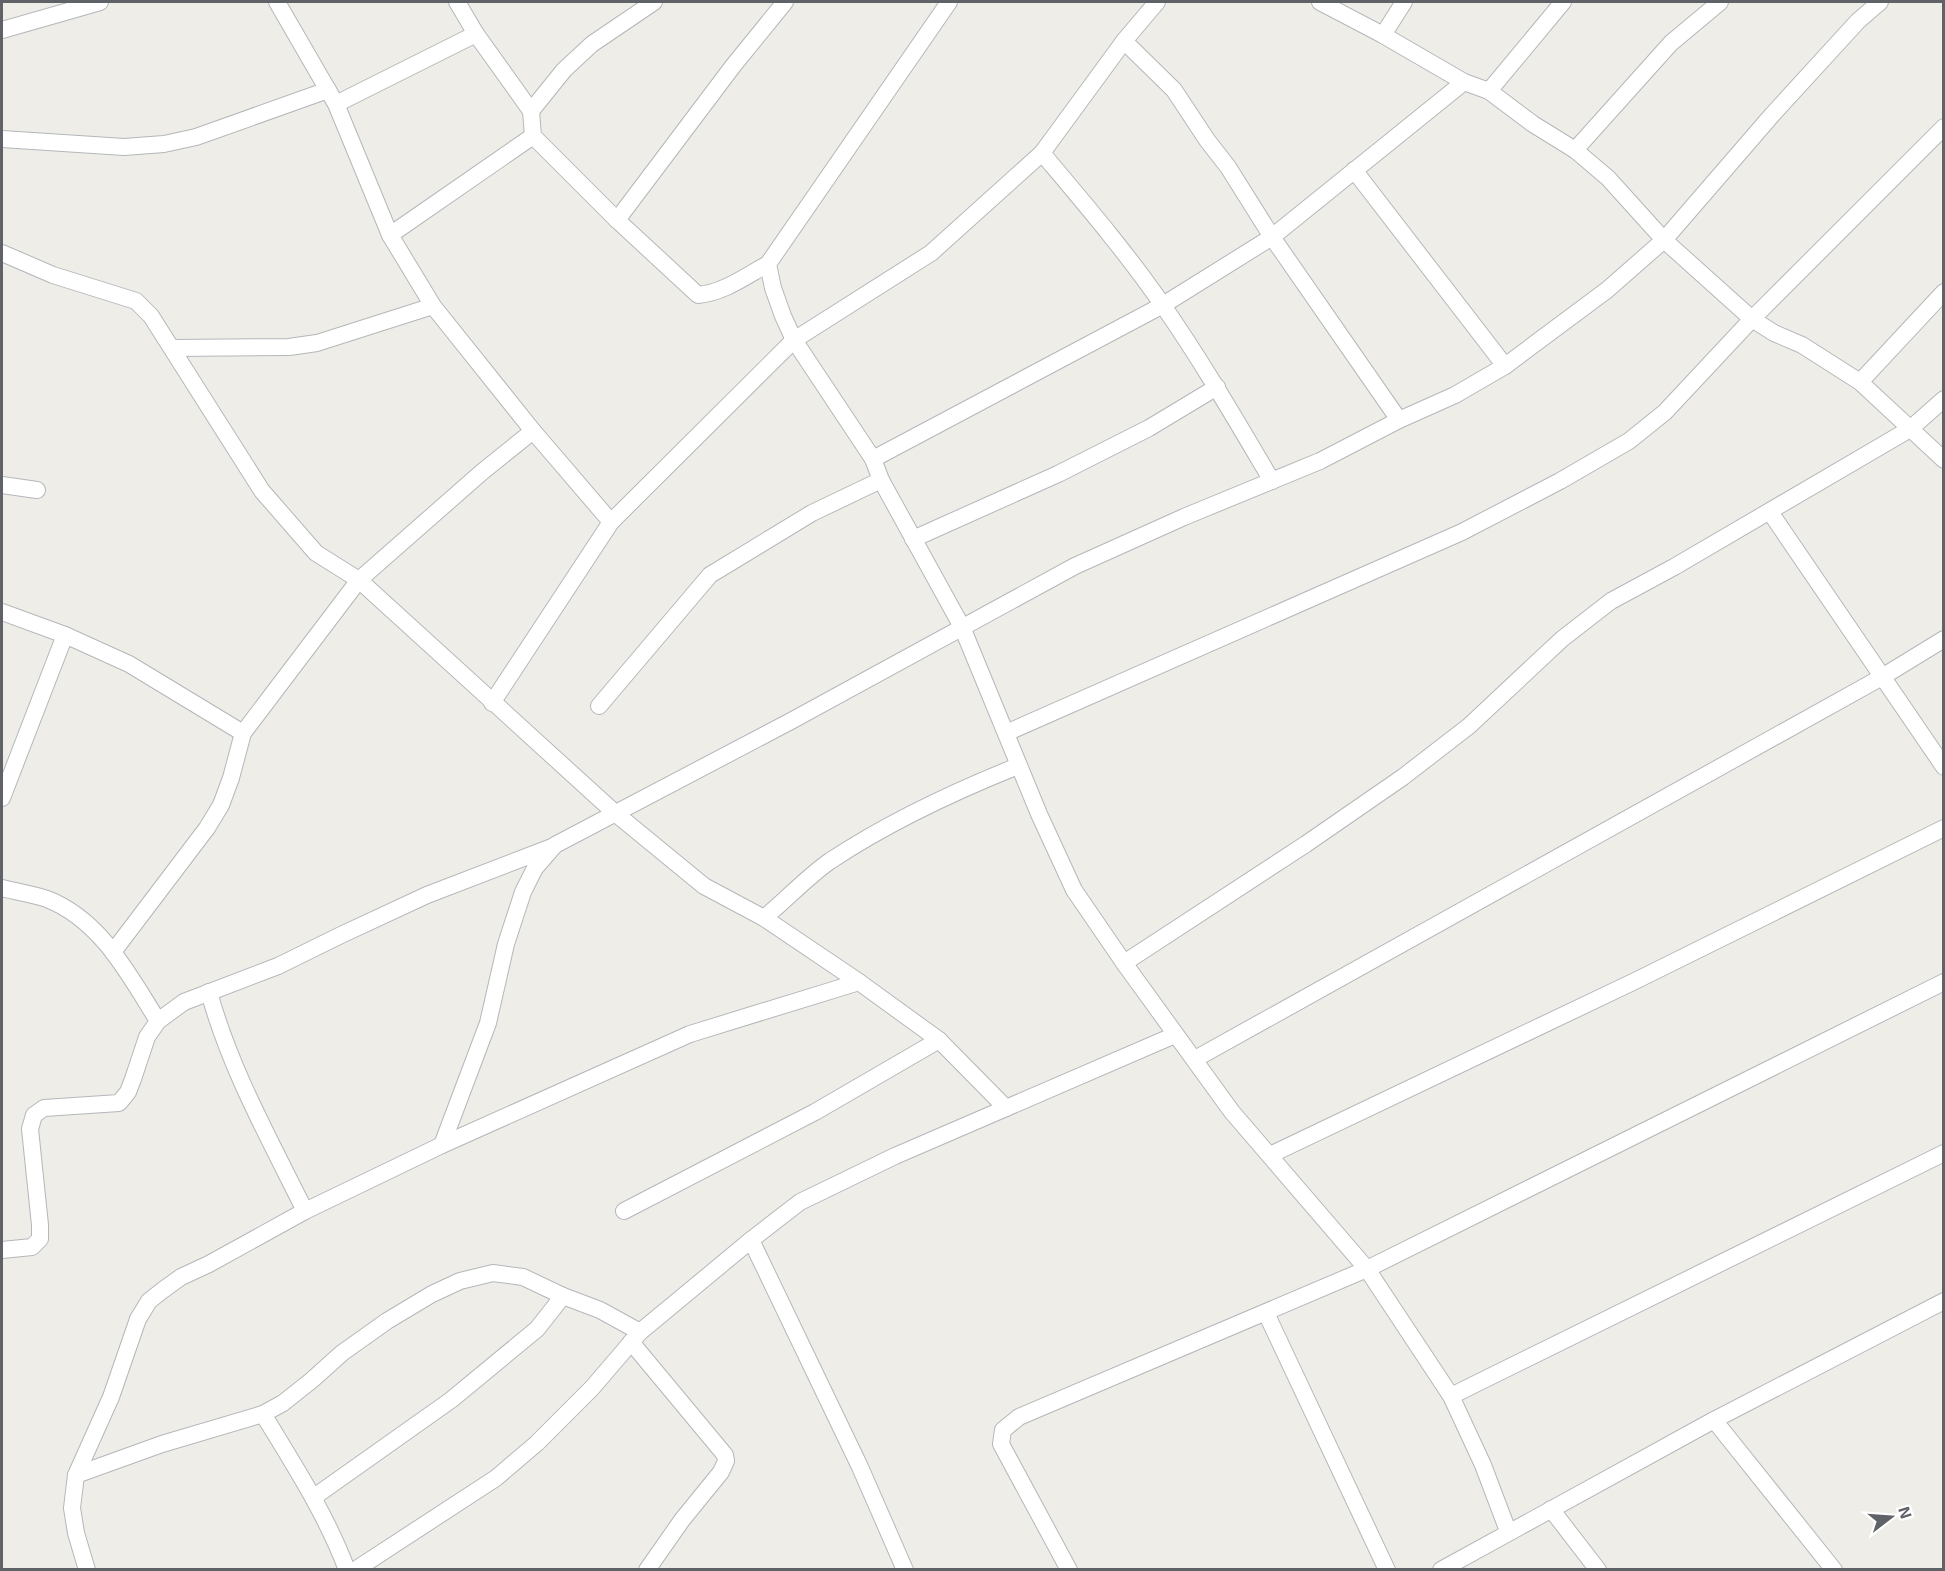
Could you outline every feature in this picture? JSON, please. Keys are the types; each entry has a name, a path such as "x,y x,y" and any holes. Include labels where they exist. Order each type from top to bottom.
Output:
{"street":[{"path":"2,30 100,2"},
{"path":"277,2 332,97 390,235 433,306 533,431 611,522"},
{"path":"457,2 476,34 531,111 533,136 617,220 698,295 721,290 768,264 949,2"},
{"path":"531,111 564,70 585,51 654,2"},
{"path":"617,220 733,66 785,2"},
{"path":"492,702 611,522 795,340 931,253 1042,153 1124,41 1157,2"},
{"path":"1320,2 1464,82 1489,91 1533,124 1575,150 1608,178 1664,240 1752,319 1774,333 1802,345 1860,382 1944,460"},
{"path":"1383,35 1404,2"},
{"path":"1489,91 1563,2"},
{"path":"1575,150 1671,44 1720,2"},
{"path":"2,1250 32,1247 40,1239 30,1129 34,1115 44,1108 119,1103 130,1086 147,1037 158,1021 184,1002 278,966 428,895 555,845 791,721 1075,566 1320,461 1399,420 1455,395 1505,366 1607,290 1664,240 1772,115 1858,21 1880,2"},
{"path":"2,139 124,147 164,144 196,137 332,97 476,34"},
{"path":"1124,41 1174,90 1207,140 1228,166 1272,237 1399,420"},
{"path":"873,459 1163,305 1272,237 1464,82"},
{"path":"1006,733 1462,532 1560,481 1629,441 1665,412 1752,319 1944,127"},
{"path":"390,235 533,136"},
{"path":"1042,153 1100,222 1163,305 1217,387 1272,481"},
{"path":"1354,170 1505,366"},
{"path":"2,253 53,275 136,301 152,316 262,491 316,553 358,580 615,813 704,886 764,918 859,982 939,1040 1006,1108"},
{"path":"768,264 773,288 795,340 873,459 881,480 962,627 1018,766 1074,890 1232,1112 1368,1269 1451,1396 1483,1465 1508,1531"},
{"path":"1860,382 1944,292"},
{"path":"172,348 289,347 317,343 433,306"},
{"path":"913,539 1078,464 1149,428 1217,387"},
{"path":"1124,963 1403,777 1469,726 1562,639 1611,601 1770,512 1910,429 1944,399"},
{"path":"113,952 222,805 243,733 358,580 482,472 533,431"},
{"path":"599,706 710,575 812,513 881,480"},
{"path":"2,485 37,490"},
{"path":"1770,512 1944,766"},
{"path":"2,612 129,663 243,733"},
{"path":"2,798 64,635"},
{"path":"1195,1059 1882,677 1944,639"},
{"path":"764,918 829,862 859,844 913,813 968,786 1018,766"},
{"path":"1270,1155 1635,981 1944,828"},
{"path":"442,1145 488,1023 506,944 523,892 535,868 555,845"},
{"path":"2,888 49,900 90,926 113,952 158,1021"},
{"path":"87,1569 76,1533 72,1508 76,1475 111,1396 138,1319 149,1301 180,1277 209,1264 305,1211 442,1145 690,1034 859,982"},
{"path":"1069,1569 1001,1444 1004,1430 1019,1417 1368,1269 1944,982"},
{"path":"209,992 218,1024 236,1068 305,1211"},
{"path":"355,1569 496,1478 537,1443 592,1388 636,1337 751,1240 800,1202 895,1156 1175,1035"},
{"path":"624,1211 815,1112 939,1040"},
{"path":"1451,1396 1944,1153"},
{"path":"751,1240 860,1467 905,1569"},
{"path":"76,1475 162,1444 263,1414 283,1403 342,1353 387,1321 432,1294 460,1281 493,1273 523,1277 600,1310 636,1337 725,1455 726,1461 721,1472 682,1520 647,1569"},
{"path":"314,1497 451,1400 537,1329 563,1296"},
{"path":"1441,1569 1714,1420 1944,1301"},
{"path":"1266,1312 1386,1569"},
{"path":"263,1414 314,1497 335,1538 347,1569"},
{"path":"1714,1420 1834,1569"},
{"path":"1551,1509 1598,1569"}]}
